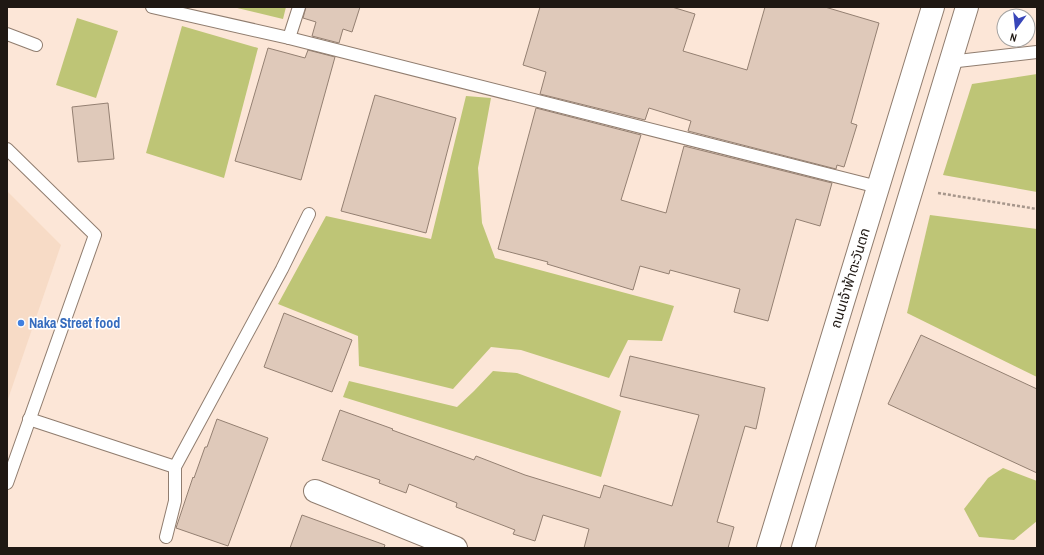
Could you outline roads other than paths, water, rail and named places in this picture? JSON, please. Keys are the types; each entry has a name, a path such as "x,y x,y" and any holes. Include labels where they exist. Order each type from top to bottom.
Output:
{"main road":[{"name":"ถนนเจ้าฟ้าตะวันตก","path":"768,548 932,7"},
{"path":"803,548 949,62 967,7"},
{"path":"316,490 456,548"}],"lane":[{"path":"152,7 289,38 878,187"},
{"path":"289,38 299,7"},
{"path":"7,34 36,45"},
{"path":"949,62 1037,52"},
{"path":"7,149 95,235 7,483"},
{"path":"166,536 175,501 175,467 282,269 309,214"},
{"path":"29,419 175,467"}],"place":[{"name":"Naka Street food","path":"21,323"}]}
